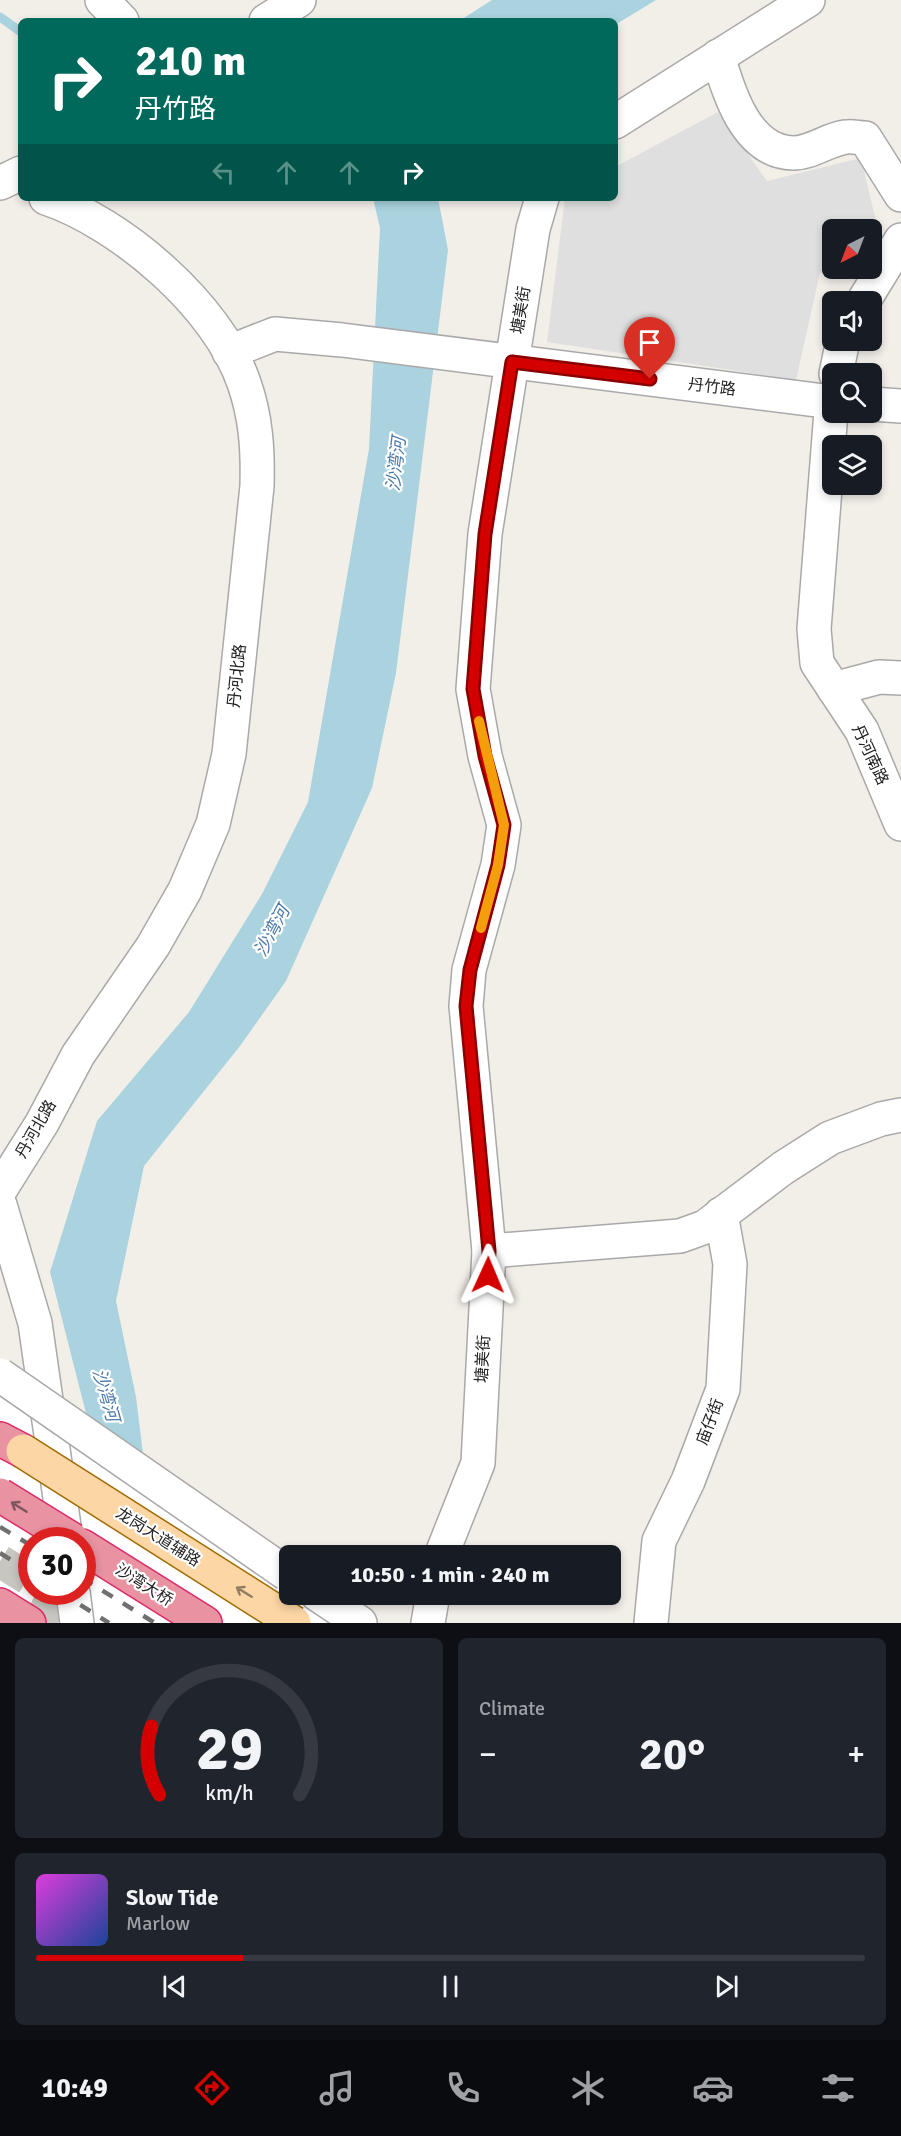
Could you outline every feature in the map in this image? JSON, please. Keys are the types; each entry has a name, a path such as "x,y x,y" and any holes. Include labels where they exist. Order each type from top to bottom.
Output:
{"highway":[{"path":"0,1495 52,1527"},
{"name":"沙湾大桥","path":"96,1555 206,1623"},
{"path":"0,1605 29,1623"}],"main road":[{"name":"龙岗大道辅路","path":"11,1445 294,1623"}],"street":[{"path":"102,0 119,18"},
{"path":"271,18 299,0"},
{"path":"618,120 808,0"},
{"path":"718,56 730,100 755,134 772,149 793,153 817,148 846,137 865,138 901,195"},
{"path":"0,183 18,174"},
{"path":"0,189 18,191"},
{"name":"丹河北路","path":"0,1190 42,1123 78,1055 153,946 185,890 213,824 229,754 257,486 258,443 253,412 244,381 207,318 162,271 127,243 93,220 52,201"},
{"name":"塘美街","path":"445,1545 478,1463 489,1251 466,1006 470,970 498,865 504,825 485,756 473,689 498,360 541,201"},
{"path":"869,291 901,240"},
{"name":"丹竹路","path":"229,352 275,334 342,340 822,400"},
{"path":"882,405 901,406"},
{"name":"丹河南路","path":"830,423 814,629 817,663 862,731 901,824"},
{"path":"834,689 879,677 901,678"},
{"path":"489,1251 680,1236 705,1227 783,1168 830,1138 881,1119 901,1115"},
{"path":"0,1205 34,1323 64,1527"},
{"name":"庙仔街","path":"651,1623 659,1541 688,1480 723,1389 730,1264 721,1214"},
{"path":"0,1375 279,1569"},
{"path":"75,1605 77,1623"},
{"path":"333,1605 360,1623"},
{"path":"427,1623 431,1605"}],"shaded area":[{"path":"718,112 767,181 861,158 875,219 822,219 822,272 820,273 796,380 547,342 565,201 618,201 618,165"}],"water":[{"path":"492,0 656,0 618,23 618,18 464,18"},
{"name":"沙湾河","path":"374,201 439,201 448,250 396,673 372,788 286,981 240,1046 144,1166 116,1301 136,1397 164,1623 89,1425 50,1272 97,1121 189,1012 262,894 308,802 369,449 380,228"}],"pier":[{"path":"0,1360 279,1565 279,1605 336,1605 364,1623 0,1623"}],"waterway":[{"path":"0,17 18,30"}],"tunnel":[{"path":"0,1561 18,1572"},
{"path":"40,1623 48,1605"}],"railway":[{"path":"0,1527 18,1538"},
{"path":"0,1553 18,1564"},
{"path":"96,1587 155,1623"},
{"path":"81,1605 109,1623"}],"slow traffic":[{"path":"479,721 485,756 504,825 498,865 481,928"}],"route":[{"path":"488,1275 489,1251 466,1006 470,970 498,865 504,825 485,756 473,689 485,534 512,362 650,379"}]}
